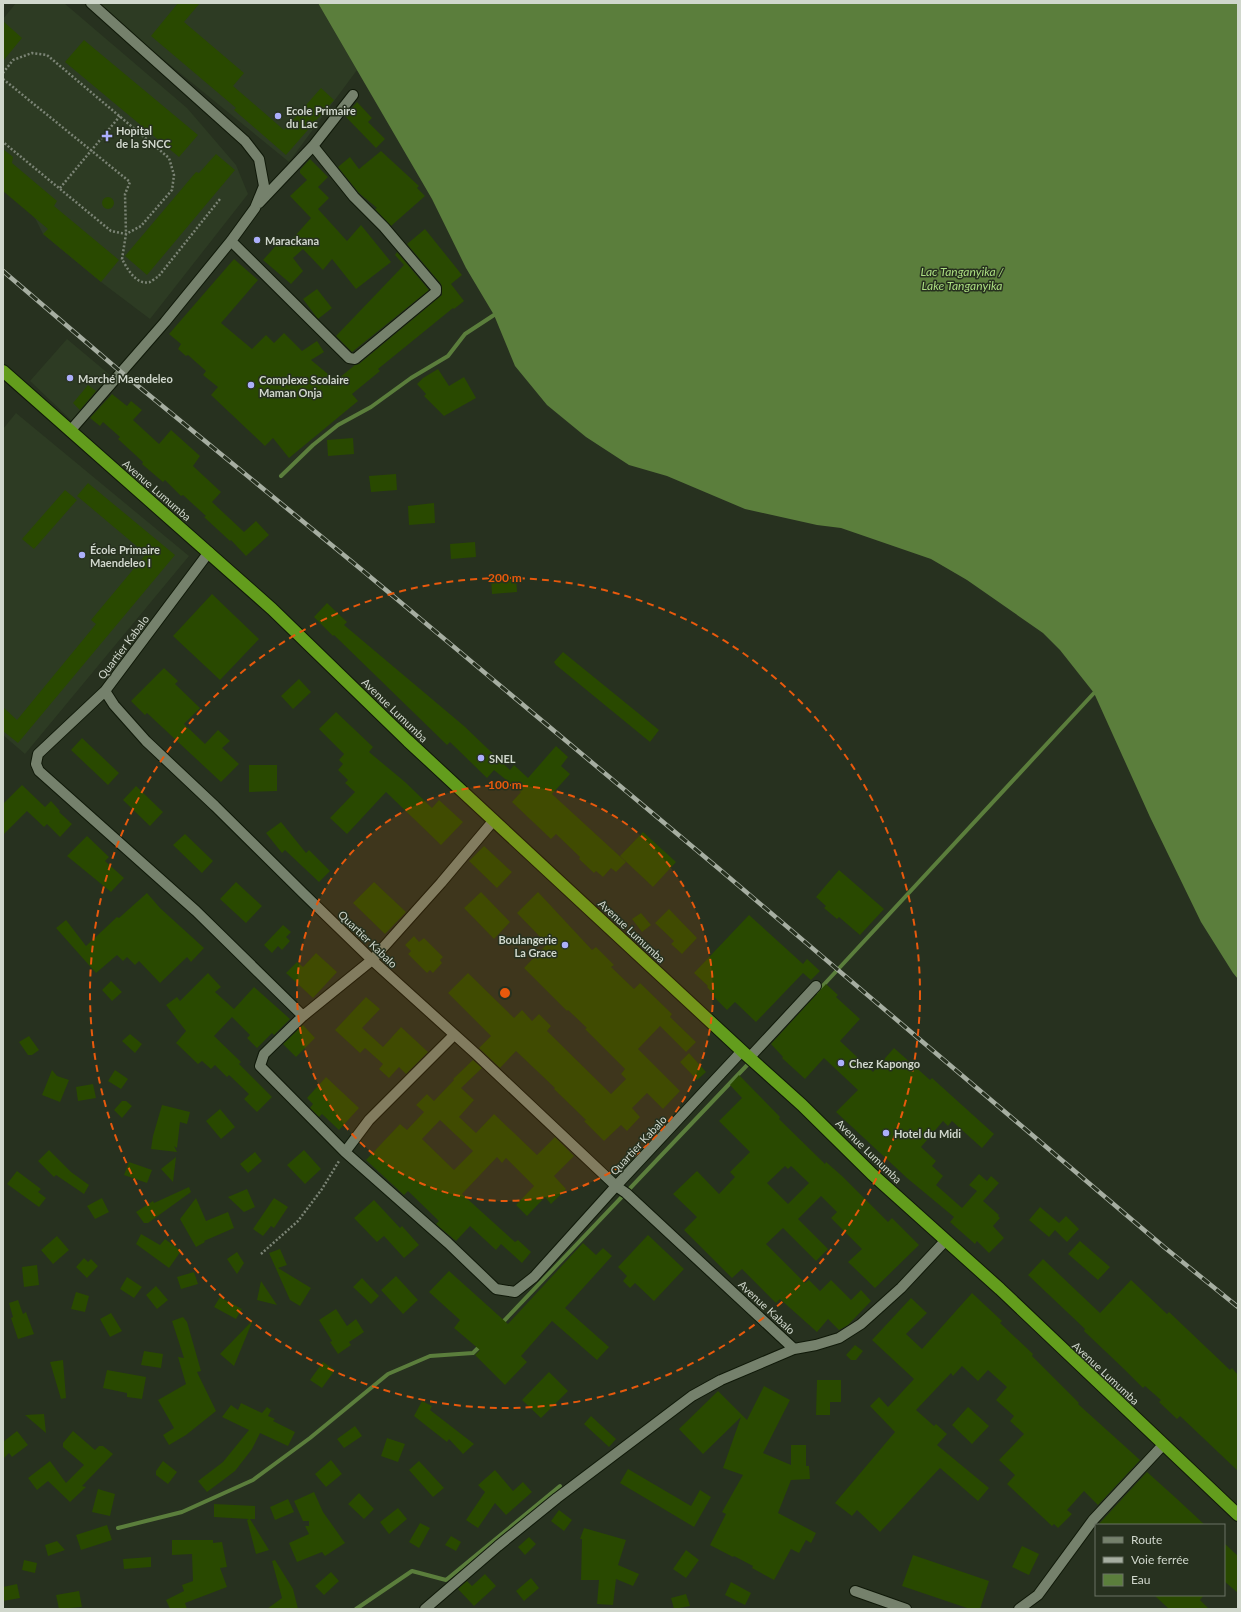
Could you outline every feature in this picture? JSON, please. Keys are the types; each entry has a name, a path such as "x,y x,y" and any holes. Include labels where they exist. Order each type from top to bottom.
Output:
{"highway":[{"name":"Avenue Lumumba","path":"3,371 272,609 408,741 802,1105 872,1174 946,1240 1238,1515"}],"street":[{"path":"90,3 245,141 259,159 264,186 255,208"},
{"path":"70,431 165,322 231,241 255,208 314,146 353,95"},
{"path":"231,241 349,358 352,359 355,359 436,292 436,288 432,283 384,227 354,197 314,146"},
{"name":"Quartier Kabalo","path":"209,552 105,692 114,705 146,741 215,806 372,960 616,1186 746,1054 816,986"},
{"path":"105,692 38,754 36,764 39,771 196,911 303,1016"},
{"path":"494,820 441,883 372,960 303,1016 264,1054 260,1066 345,1152 448,1242 496,1289 515,1292 534,1276 616,1186"},
{"path":"345,1152 369,1120 454,1035"},
{"name":"Avenue Kabalo","path":"616,1186 626,1193 794,1349 816,1345 839,1338 861,1324 901,1288 946,1240"},
{"path":"426,1609 498,1546 557,1498 692,1396 721,1380 794,1349"},
{"path":"1019,1609 1038,1595 1092,1520 1163,1445"},
{"path":"855,1591 906,1609"}],"path":[{"path":"3,72 13,60 32,53 47,55 170,158 174,175 172,190 141,226 126,234 111,230 3,142"},
{"path":"3,79 130,182 125,194 126,234 122,259 130,274 140,282 149,282 158,277 220,199"},
{"path":"60,188 120,116"},
{"path":"261,1254 298,1221 322,1189 345,1152"}],"shaded area":[{"name":"Hopital de la SNCC","path":"16,3 64,3 187,108 236,165 248,194 150,319 101,282 43,234 35,218 3,187 3,19"},
{"name":"Ecole Primaire du Lac","path":"94,3 318,3 357,70 289,162"},
{"name":"Marché Maendeleo","path":"67,339 110,375 72,421 30,381"},
{"path":"16,413 189,556 25,754 3,735 3,429"}],"water":[{"name":"Lac Tanganyika / Lake Tanganyika","path":"318,3 1238,3 1238,979 1201,922 1150,817 1094,693 1060,650 1043,633 967,580 931,559 841,528 817,525 745,509 667,476 629,465 586,437 547,405 515,366 494,315 466,268 432,199"}],"building":[{"path":"178,3 200,3 184,22 244,73 233,86 284,130 321,88 334,100 286,155 234,110 236,108 151,36"},
{"path":"3,21 22,38 3,61"},
{"path":"84,40 198,135 179,157 65,62"},
{"path":"357,102 372,118 368,122 385,139 376,148 345,116"},
{"path":"3,149 13,157 12,163 57,201 54,206 119,260 101,282 43,234 48,229 3,191"},
{"path":"381,151 419,186 417,188 425,196 391,226 375,209 377,208 359,193 338,167 350,157 359,169"},
{"path":"216,154 235,170 147,275 125,256 196,172 199,173"},
{"path":"310,159 328,177 318,187 329,198 318,209 347,241 361,225 391,262 356,289 332,259 323,270 303,249 293,258 303,271 291,284 263,260 281,240 287,245 311,218 290,196 307,180 300,173 300,170"},
{"path":"106,197 110,197 114,203 110,209 106,209 102,205 102,201"},
{"path":"425,229 462,275 451,284 464,301 454,309 453,308 378,369 380,371 352,394 358,401 289,458 273,438 265,446 211,395 218,387 203,375 206,371 188,355 186,356 178,349 181,344 169,334 234,259 258,280 221,323 252,349 266,335 274,343 284,333 302,351 317,341 324,352 311,360 334,379 338,376 339,378 355,365 359,364 442,295 441,284 407,244"},
{"path":"397,252 429,290 352,352 336,336 404,265 395,255"},
{"path":"317,289 332,308 318,319 303,299"},
{"path":"438,369 449,386 464,377 476,398 444,416 424,396 426,394 417,384 423,378"},
{"path":"88,385 96,391 80,410 73,403"},
{"path":"112,394 127,406 131,401 142,410 133,420 159,444 171,430 200,456 193,466 221,492 212,502 244,532 256,521 269,535 246,556 183,495 181,496 165,480 163,482 142,464 143,462 118,439 120,437 103,422 100,426 90,418"},
{"path":"353,438 354,454 328,456 327,440"},
{"path":"396,474 397,490 371,492 369,476"},
{"path":"88,483 175,555 18,743 3,731 3,707 17,720 96,624 91,620 146,554 77,496"},
{"path":"65,490 77,500 34,549 22,539"},
{"path":"434,503 435,523 409,525 408,506"},
{"path":"475,542 476,557 451,559 450,544"},
{"path":"516,575 517,592 492,594 491,577"},
{"path":"212,594 259,639 220,680 173,636"},
{"path":"327,603 347,622 344,625 464,726 510,770 514,765 528,778 556,746 568,757 561,766 570,774 552,794 626,862 616,872 611,868 603,877 596,871 594,873 556,834 551,839 512,802 521,792 494,770 487,778 450,742 447,745 314,617"},
{"path":"563,652 659,730 650,742 556,665 554,662"},
{"path":"164,668 178,681 175,684 200,708 184,724 205,744 218,730 230,741 222,748 239,764 221,782 147,713 145,715 131,701"},
{"path":"299,679 311,692 293,709 281,696"},
{"path":"336,712 373,747 369,752 405,782 432,808 439,800 463,822 441,845 386,792 347,834 330,818 355,792 345,783 348,780 338,770 343,764 339,760 344,754 319,729"},
{"path":"82,738 119,773 108,785 71,750"},
{"path":"249,765 277,765 277,791 249,792"},
{"path":"22,785 45,807 51,801 60,811 59,812 72,824 60,837 47,824 44,827 27,811 3,835 3,804"},
{"path":"136,786 163,812 150,826 123,800"},
{"path":"281,822 306,853 309,850 330,871 319,882 285,850 282,853 266,833"},
{"path":"643,832 676,862 653,887 620,856"},
{"path":"185,834 213,861 202,873 173,845"},
{"path":"87,836 109,857 105,861 124,878 111,892 67,856"},
{"path":"484,846 512,872 497,888 469,861"},
{"path":"839,870 884,909 860,935 839,917 837,919 824,908 826,906 816,897"},
{"path":"236,882 262,906 246,923 220,899"},
{"path":"374,882 406,912 385,934 353,903"},
{"path":"481,892 510,922 494,939 464,908"},
{"path":"538,892 592,950 596,947 614,965 611,967 634,989 640,983 672,1014 670,1017 696,1042 686,1052 660,1026 638,1049 680,1091 663,1109 647,1093 632,1108 640,1117 627,1131 621,1125 604,1141 584,1121 586,1120 554,1089 555,1088 516,1051 500,1068 479,1048 491,1036 448,993 468,973 514,1018 522,1010 532,1021 539,1014 551,1026 547,1031 611,1094 626,1079 621,1074 625,1069 585,1029 587,1028 568,1010 567,1011 524,968 547,944 517,913"},
{"path":"147,893 160,908 204,948 191,962 187,957 160,983 139,961 135,965 127,957 123,961 117,955 96,973 56,928 66,920 86,946 117,917 119,918"},
{"path":"669,909 697,938 682,954 671,944 674,941 655,923"},
{"path":"641,913 651,925 642,932 632,919"},
{"path":"749,915 803,964 807,959 820,971 811,980 803,973 756,1022 735,1002 727,1010 711,994 712,993 707,987 708,986 694,973"},
{"path":"283,925 291,932 286,937 290,941 282,950 278,946 272,953 264,945"},
{"path":"414,936 419,942 424,938 443,957 440,960 442,963 433,973 430,970 427,973 408,954 411,951 405,945"},
{"path":"316,953 337,972 313,998 286,973 297,962 303,967"},
{"path":"208,973 221,987 215,992 234,1009 254,987 290,1019 274,1035 272,1033 257,1048 247,1038 250,1035 232,1017 214,1036 241,1062 239,1064 272,1097 257,1112 244,1099 249,1094 229,1075 227,1077 215,1065 211,1069 202,1061 198,1064 176,1043 186,1031 166,1005 177,997 180,1001"},
{"path":"111,981 122,992 112,1001 102,990"},
{"path":"826,984 838,995 836,997 860,1019 840,1041 873,1072 894,1048 930,1080 932,1078 994,1134 982,1148 952,1121 948,1126 943,1121 921,1147 936,1161 932,1166 943,1176 936,1185 962,1208 977,1191 969,1185 979,1174 987,1181 991,1176 999,1183 983,1201 999,1215 998,1216 1000,1218 993,1226 1004,1238 989,1253 977,1241 975,1244 950,1222 954,1217 907,1178 836,1112 858,1090 824,1058 805,1079 782,1058 783,1057 771,1044"},
{"path":"366,997 380,1009 362,1028 383,1047 401,1027 428,1052 406,1074 399,1067 389,1078 379,1069 383,1064 365,1048 360,1053 335,1030"},
{"path":"303,1025 315,1038 296,1057 283,1044"},
{"path":"130,1034 142,1044 135,1053 122,1041"},
{"path":"29,1036 39,1050 32,1055 28,1055 19,1042"},
{"path":"689,1053 706,1072 697,1080 680,1062"},
{"path":"473,1060 482,1068 461,1088 474,1100 459,1117 476,1133 494,1114 537,1155 555,1137 574,1156 554,1176 566,1189 551,1204 545,1197 527,1216 516,1205 534,1186 506,1158 502,1163 497,1157 462,1194 515,1242 518,1240 531,1252 522,1263 501,1244 496,1250 470,1226 456,1241 436,1224 439,1221 408,1191 404,1195 366,1160 400,1124 407,1130 424,1112 416,1105 427,1094 434,1101 454,1080 453,1079","holes":["440,1120 473,1151 454,1170 422,1139"]},
{"path":"52,1070 57,1076 69,1080 60,1102 42,1095"},
{"path":"115,1070 128,1079 121,1089 108,1081"},
{"path":"739,1075 780,1117 779,1119 825,1164 826,1162 842,1176 888,1222 892,1218 919,1245 875,1288 848,1262 862,1249 831,1218 837,1212 821,1196 798,1219 828,1249 816,1261 783,1228 766,1244 805,1283 809,1280 820,1291 831,1280 851,1300 861,1290 871,1301 848,1325 839,1330 828,1319 817,1332 780,1299 776,1303 742,1269 732,1278 684,1230 697,1217 673,1194 697,1171 719,1194 735,1177 730,1172 750,1152 719,1121 742,1098 730,1085","holes":["785,1166 788,1169 791,1166 809,1183 788,1204 767,1183"]},
{"path":"326,1077 359,1108 339,1130 322,1114 319,1117 310,1108 313,1104 307,1098"},
{"path":"93,1084 96,1098 78,1101 76,1087"},
{"path":"122,1101 126,1101 132,1106 122,1118 114,1110"},
{"path":"162,1105 190,1112 187,1124 180,1122 177,1148 174,1146 177,1152 151,1149 153,1136"},
{"path":"220,1109 235,1127 221,1139 206,1121"},
{"path":"49,1150 71,1172 89,1185 84,1194 56,1175 54,1177 38,1161"},
{"path":"304,1150 321,1169 305,1184 287,1165"},
{"path":"255,1152 262,1161 248,1173 240,1164"},
{"path":"176,1157 173,1182 161,1169"},
{"path":"129,1162 152,1170 147,1183 124,1175"},
{"path":"17,1171 41,1189 38,1192 46,1198 39,1207 7,1184"},
{"path":"189,1187 191,1192 148,1223 144,1223 136,1212 153,1201 154,1203"},
{"path":"247,1189 255,1207 244,1212 228,1197"},
{"path":"102,1198 109,1212 95,1219 87,1206"},
{"path":"196,1198 206,1221 228,1212 234,1228 204,1241 205,1242 196,1247 180,1219"},
{"path":"274,1198 288,1207 274,1228 271,1226 263,1236 253,1229"},
{"path":"374,1200 400,1228 402,1226 419,1245 404,1258 384,1236 377,1242 354,1218"},
{"path":"1040,1207 1059,1223 1066,1216 1079,1229 1067,1242 1055,1230 1049,1237 1029,1220"},
{"path":"141,1234 160,1245 165,1239 181,1251 169,1268 136,1244"},
{"path":"648,1235 684,1269 654,1301 635,1283 630,1288 623,1281 627,1276 618,1267"},
{"path":"57,1236 69,1250 53,1264 41,1250"},
{"path":"1080,1241 1110,1267 1098,1280 1068,1254"},
{"path":"583,1243 596,1255 603,1248 612,1256 565,1308 609,1347 597,1360 552,1321 521,1356 527,1362 505,1385 475,1355 480,1350 454,1328 460,1320 429,1292 449,1271 508,1324"},
{"path":"280,1249 287,1265 278,1268 311,1288 300,1306 290,1300 269,1253"},
{"path":"237,1252 244,1263 237,1274 227,1259"},
{"path":"84,1258 88,1262 91,1259 98,1266 87,1278 76,1267"},
{"path":"1043,1259 1100,1313 1131,1280 1167,1314 1169,1312 1230,1370 1232,1368 1238,1375 1238,1471 1180,1416 1177,1419 1159,1402 1161,1400 1145,1386 1143,1388 1084,1331 1085,1329 1028,1275"},
{"path":"37,1265 39,1285 24,1287 22,1267"},
{"path":"194,1272 198,1284 181,1289 177,1277"},
{"path":"396,1276 418,1300 403,1314 381,1290"},
{"path":"127,1277 142,1287 134,1298 120,1289"},
{"path":"362,1278 379,1296 371,1304 353,1287"},
{"path":"261,1281 277,1305 257,1300"},
{"path":"156,1286 168,1300 157,1309 146,1295"},
{"path":"76,1292 89,1296 85,1312 71,1309"},
{"path":"972,1293 1002,1321 1000,1323 1033,1354 1032,1356 1079,1403 1078,1404 1140,1460 1098,1505 1084,1491 1067,1510 1072,1514 1058,1528 1054,1524 1052,1526 1007,1484 1015,1475 999,1460 1024,1434 1010,1421 1014,1416 996,1400 1007,1387 988,1370 978,1381 962,1366 953,1376 951,1373 916,1410 934,1426 936,1424 947,1434 937,1445 989,1488 978,1501 940,1468 880,1532 857,1510 852,1516 835,1503 895,1432 870,1406 879,1397 888,1407 914,1379 872,1340 911,1298 927,1313 906,1334 922,1349"},
{"path":"220,1297 242,1309 236,1319 214,1307"},
{"path":"18,1300 23,1314 26,1312 34,1334 18,1339 11,1318 13,1317 9,1303"},
{"path":"336,1309 347,1326 356,1319 364,1332 349,1342 351,1345 338,1354 319,1320"},
{"path":"111,1313 122,1331 110,1337 100,1319"},
{"path":"183,1317 187,1322 201,1371 197,1372 216,1411 186,1435 169,1445 163,1435 174,1428 158,1400 186,1384 178,1357 184,1358 172,1321"},
{"path":"253,1320 234,1366 220,1354"},
{"path":"855,1345 863,1351 856,1360 851,1360 846,1355"},
{"path":"144,1351 163,1354 161,1368 141,1365"},
{"path":"63,1360 66,1398 61,1399 50,1362"},
{"path":"323,1362 335,1370 322,1388 310,1380"},
{"path":"107,1370 146,1377 142,1399 127,1397 127,1393 103,1388"},
{"path":"549,1372 568,1391 541,1418 522,1400"},
{"path":"817,1380 841,1380 841,1402 830,1402 830,1415 816,1415"},
{"path":"764,1386 790,1400 763,1453 791,1465 791,1445 806,1445 806,1466 809,1466 810,1479 791,1480 778,1513 816,1533 811,1543 806,1540 799,1553 791,1549 774,1580 752,1568 753,1566 710,1545 726,1514 722,1512 743,1475 723,1468 741,1417 703,1454 679,1429 718,1391 747,1420"},
{"path":"422,1401 432,1406 430,1410 474,1444 463,1454 449,1439 447,1442 414,1416"},
{"path":"241,1403 262,1413 267,1407 271,1410 268,1416 275,1419 273,1421 295,1432 288,1446 260,1433 252,1449 235,1471 207,1492 198,1481 223,1462 249,1430 222,1417 231,1405 238,1410"},
{"path":"968,1407 989,1426 972,1444 952,1425"},
{"path":"44,1414 46,1433 25,1415"},
{"path":"591,1416 616,1439 609,1447 584,1424"},
{"path":"355,1426 362,1436 344,1448 337,1439"},
{"path":"17,1431 28,1445 12,1457 9,1453 3,1459 3,1442"},
{"path":"73,1431 95,1450 99,1446 103,1446 113,1454 82,1486 86,1487 70,1502 48,1481 37,1490 28,1478 50,1461 66,1483 84,1465 63,1447 63,1443"},
{"path":"387,1438 405,1444 398,1462 381,1456"},
{"path":"331,1460 342,1474 326,1487 315,1474"},
{"path":"163,1461 177,1472 168,1484 156,1475 156,1471"},
{"path":"419,1461 444,1488 433,1497 409,1470"},
{"path":"628,1469 691,1506 700,1490 711,1497 694,1527 620,1483"},
{"path":"495,1470 513,1491 523,1482 532,1492 506,1515 495,1503 478,1528 466,1520 485,1492 478,1485"},
{"path":"1147,1472 1204,1524 1099,1524"},
{"path":"98,1489 115,1494 110,1516 92,1512"},
{"path":"314,1492 323,1512 345,1543 325,1556 322,1552 297,1562 289,1543 309,1534 305,1526 309,1526 309,1521 303,1521 294,1501"},
{"path":"359,1493 374,1509 364,1519 348,1504"},
{"path":"288,1499 294,1512 275,1520 270,1507"},
{"path":"214,1504 255,1506 255,1519 250,1519 269,1550 256,1554 247,1520 249,1519 214,1517"},
{"path":"398,1508 407,1519 389,1534 380,1522"},
{"path":"559,1510 572,1520 564,1531 551,1521"},
{"path":"420,1523 430,1528 419,1548 409,1542"},
{"path":"107,1525 112,1540 81,1550 76,1535"},
{"path":"584,1528 626,1540 618,1565 639,1574 633,1586 616,1579 613,1605 597,1604 599,1580 581,1580 582,1539 580,1539"},
{"path":"451,1536 461,1542 456,1551 445,1545"},
{"path":"529,1537 536,1544 525,1555 518,1547"},
{"path":"172,1540 213,1540 213,1543 222,1542 227,1567 220,1568 227,1587 185,1603 187,1609 170,1609 166,1600 184,1591 182,1585 193,1581 192,1554 172,1555"},
{"path":"57,1541 65,1550 48,1556 45,1545"},
{"path":"1225,1544 1238,1556 1238,1593 1225,1582"},
{"path":"1022,1546 1039,1554 1029,1575 1012,1567"},
{"path":"686,1550 699,1560 686,1578 673,1569"},
{"path":"913,1555 989,1581 980,1609 970,1609 902,1586"},
{"path":"151,1557 151,1567 124,1569 123,1559"},
{"path":"24,1560 37,1563 35,1573 22,1570"},
{"path":"275,1560 293,1589 298,1609 267,1609 282,1598 272,1561"},
{"path":"331,1572 339,1581 324,1595 315,1586"},
{"path":"485,1574 496,1586 474,1606 458,1589 467,1581 472,1586"},
{"path":"531,1578 539,1588 524,1601 516,1591"},
{"path":"731,1582 751,1593 745,1605 725,1595"},
{"path":"17,1584 20,1598 3,1601 3,1587"},
{"path":"79,1591 82,1607 59,1609 56,1595"},
{"path":"686,1594 690,1606 674,1609 671,1598"},
{"path":"1155,1596 1203,1596 1200,1600 1209,1609 1169,1609"}],"waterway":[{"path":"281,476 313,445 338,425 371,407 411,378 448,356 465,334 494,315"},
{"path":"817,992 1094,693"},
{"path":"501,1324 751,1061"},
{"path":"118,1528 182,1512 253,1480 310,1438 388,1374 430,1356 473,1353 481,1345"},
{"path":"356,1609 412,1571 446,1580 560,1486"}],"railway":[{"path":"3,271 121,372 362,570 718,868 1164,1247 1238,1307"}],"place":[{"name":"Ecole Primaire du Lac","path":"278,116"},
{"name":"Hopital de la SNCC","path":"107,136"},
{"name":"Marackana","path":"257,240"},
{"name":"Marché Maendeleo","path":"70,378"},
{"name":"Complexe Scolaire Maman Onja","path":"251,385"},
{"name":"École Primaire Maendeleo I","path":"82,555"},
{"name":"SNEL","path":"481,758"},
{"name":"Boulangerie La Grace","path":"565,945"},
{"name":"Chez Kapongo","path":"841,1063"},
{"name":"Hotel du Midi","path":"886,1133"}]}
